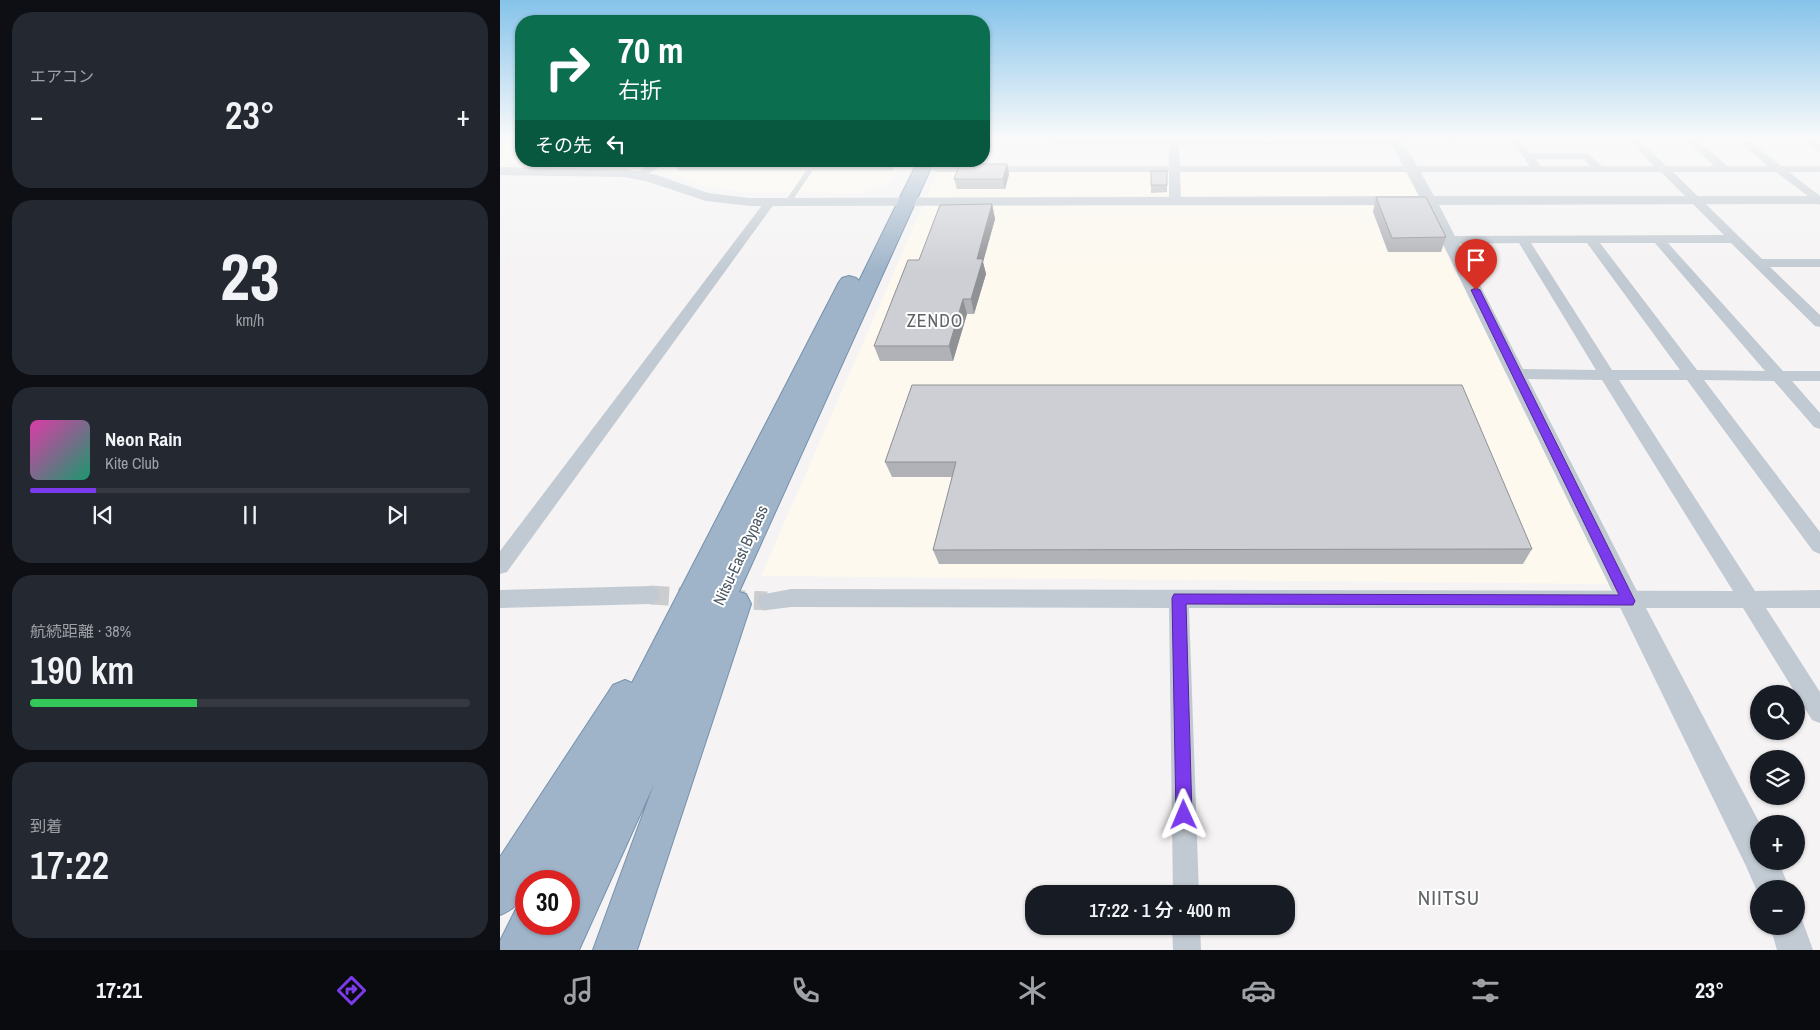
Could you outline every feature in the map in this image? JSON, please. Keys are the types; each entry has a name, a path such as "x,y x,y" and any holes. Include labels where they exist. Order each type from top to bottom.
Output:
{"highway":[{"name":"Nitsu-East Bypass","path":"557,870 712,556 907,183"},
{"name":"Nitsu-East Bypass","path":"557,950 793,442 898,201"},
{"path":"615,950 793,442"},
{"path":"500,894 577,775 712,556"},
{"path":"518,950 526,935"}],"street":[{"path":"664,183 706,197 735,201 770,202 1819,201"},
{"path":"1174,183 1175,202"},
{"path":"1420,183 1518,374 1629,601 1750,838"},
{"path":"1679,183 1820,324"},
{"path":"1797,183 1819,201"},
{"path":"500,566 770,202"},
{"path":"1450,240 1735,240"},
{"path":"1522,240 1820,712"},
{"path":"1590,240 1820,546"},
{"path":"1658,240 1820,423"},
{"path":"1759,263 1820,263"},
{"path":"1518,374 1820,376"},
{"path":"500,599 650,595"},
{"path":"767,601 791,598 1629,601 1820,599"},
{"path":"1179,598 1186,885"},
{"path":"1186,935 1187,950"},
{"path":"1791,935 1795,950"}],"lane":[{"path":"788,202 801,183"}],"shaded area":[{"path":"698,183 888,183 863,193 741,192"},
{"path":"933,183 1412,183 1611,584 761,576"}],"building":[{"path":"1151,183 1167,183 1167,185 1151,185"},
{"path":"1376,197 1426,197 1446,237 1392,238"},
{"path":"992,204 977,259 983,259 971,299 963,299 949,346 874,346 908,260 919,260 940,205"},
{"path":"912,385 1462,385 1532,549 933,550 956,462 885,462"}],"tunnel":[{"path":"650,595 700,598"},
{"path":"726,599 767,601"}],"district":[{"name":"ZENDO","path":"935,320"},
{"name":"NIITSU","path":"1449,897"}],"route":[{"path":"1184,815 1179,598 1409,598 1629,601 1476,290"}]}
